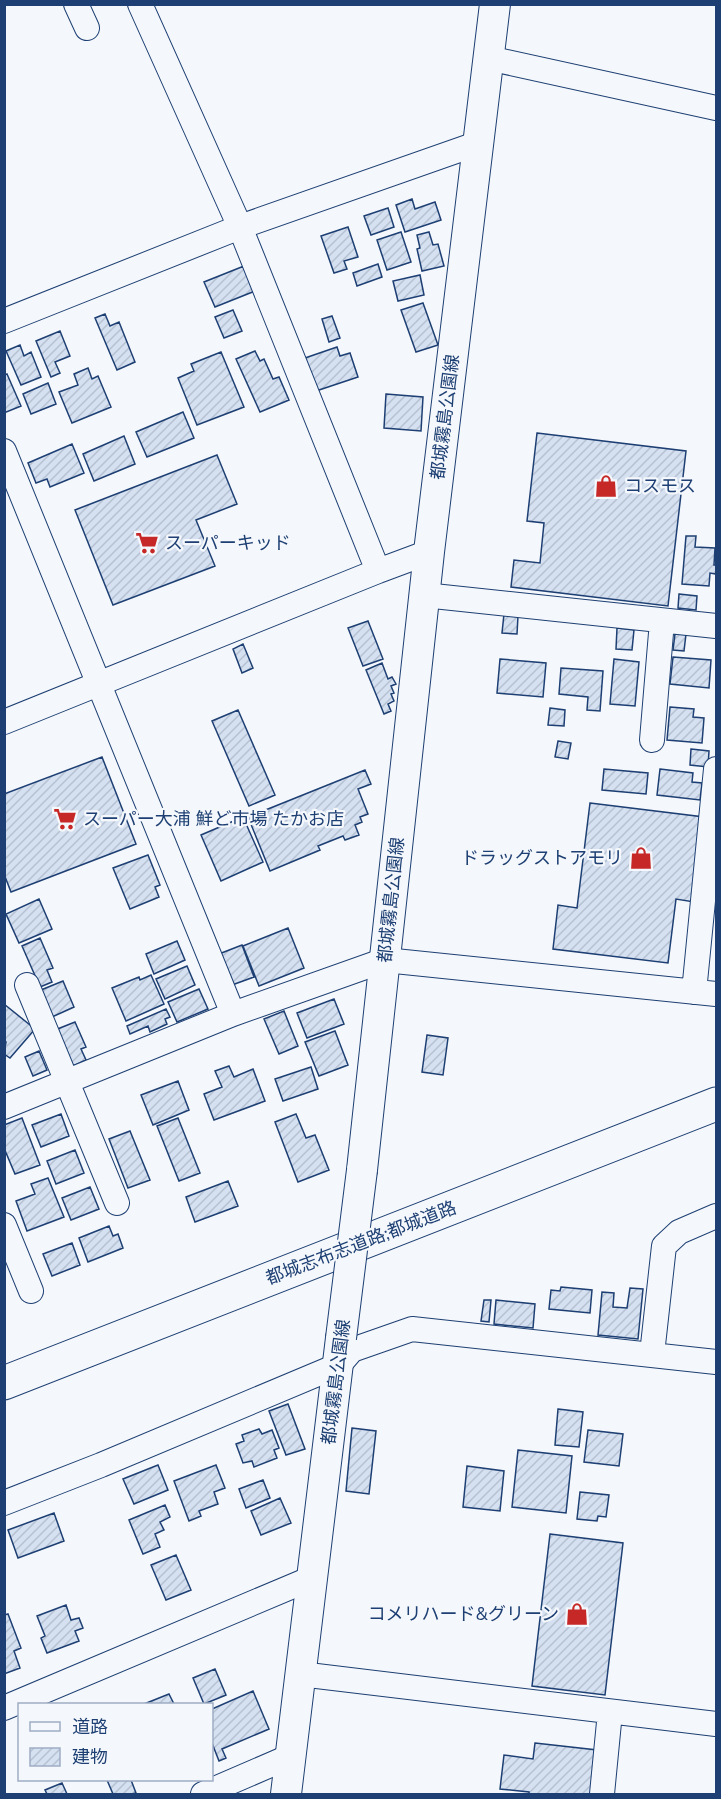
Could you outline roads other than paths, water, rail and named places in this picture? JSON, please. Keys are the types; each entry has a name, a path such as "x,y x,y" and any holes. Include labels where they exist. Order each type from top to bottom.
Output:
{"highway":[{"name":"都城志布志道路;都城道路","path":"4,1383 717,1104"}],"main road":[{"name":"都城霧島公園線","path":"286,1794 362,1170 424,595 495,4"}],"street":[{"path":"76,4 87,28"},
{"path":"140,4 240,227 378,571"},
{"path":"488,58 717,108"},
{"path":"4,321 240,227 479,143"},
{"path":"4,451 233,1014"},
{"path":"4,722 429,552"},
{"path":"424,595 717,627"},
{"path":"652,740 662,621"},
{"path":"4,1107 233,1014 385,960 705,993 717,769"},
{"path":"27,985 117,1203"},
{"path":"652,1354 664,1246 678,1232 717,1216"},
{"path":"4,1225 31,1291"},
{"path":"4,1503 101,1465 340,1352 412,1329 717,1362"},
{"path":"4,1708 312,1578"},
{"path":"300,1674 717,1724"},
{"path":"602,1794 610,1712"},
{"path":"203,1794 291,1756"}],"place":[{"name":"コスモス","path":"606,486"},
{"name":"スーパーキッド","path":"147,543"},
{"name":"スーパー大浦 鮮ど市場 たかお店","path":"65,819"},
{"name":"ドラッグストアモリ","path":"641,858"},
{"name":"コメリハード&グリーン","path":"577,1614"}]}
